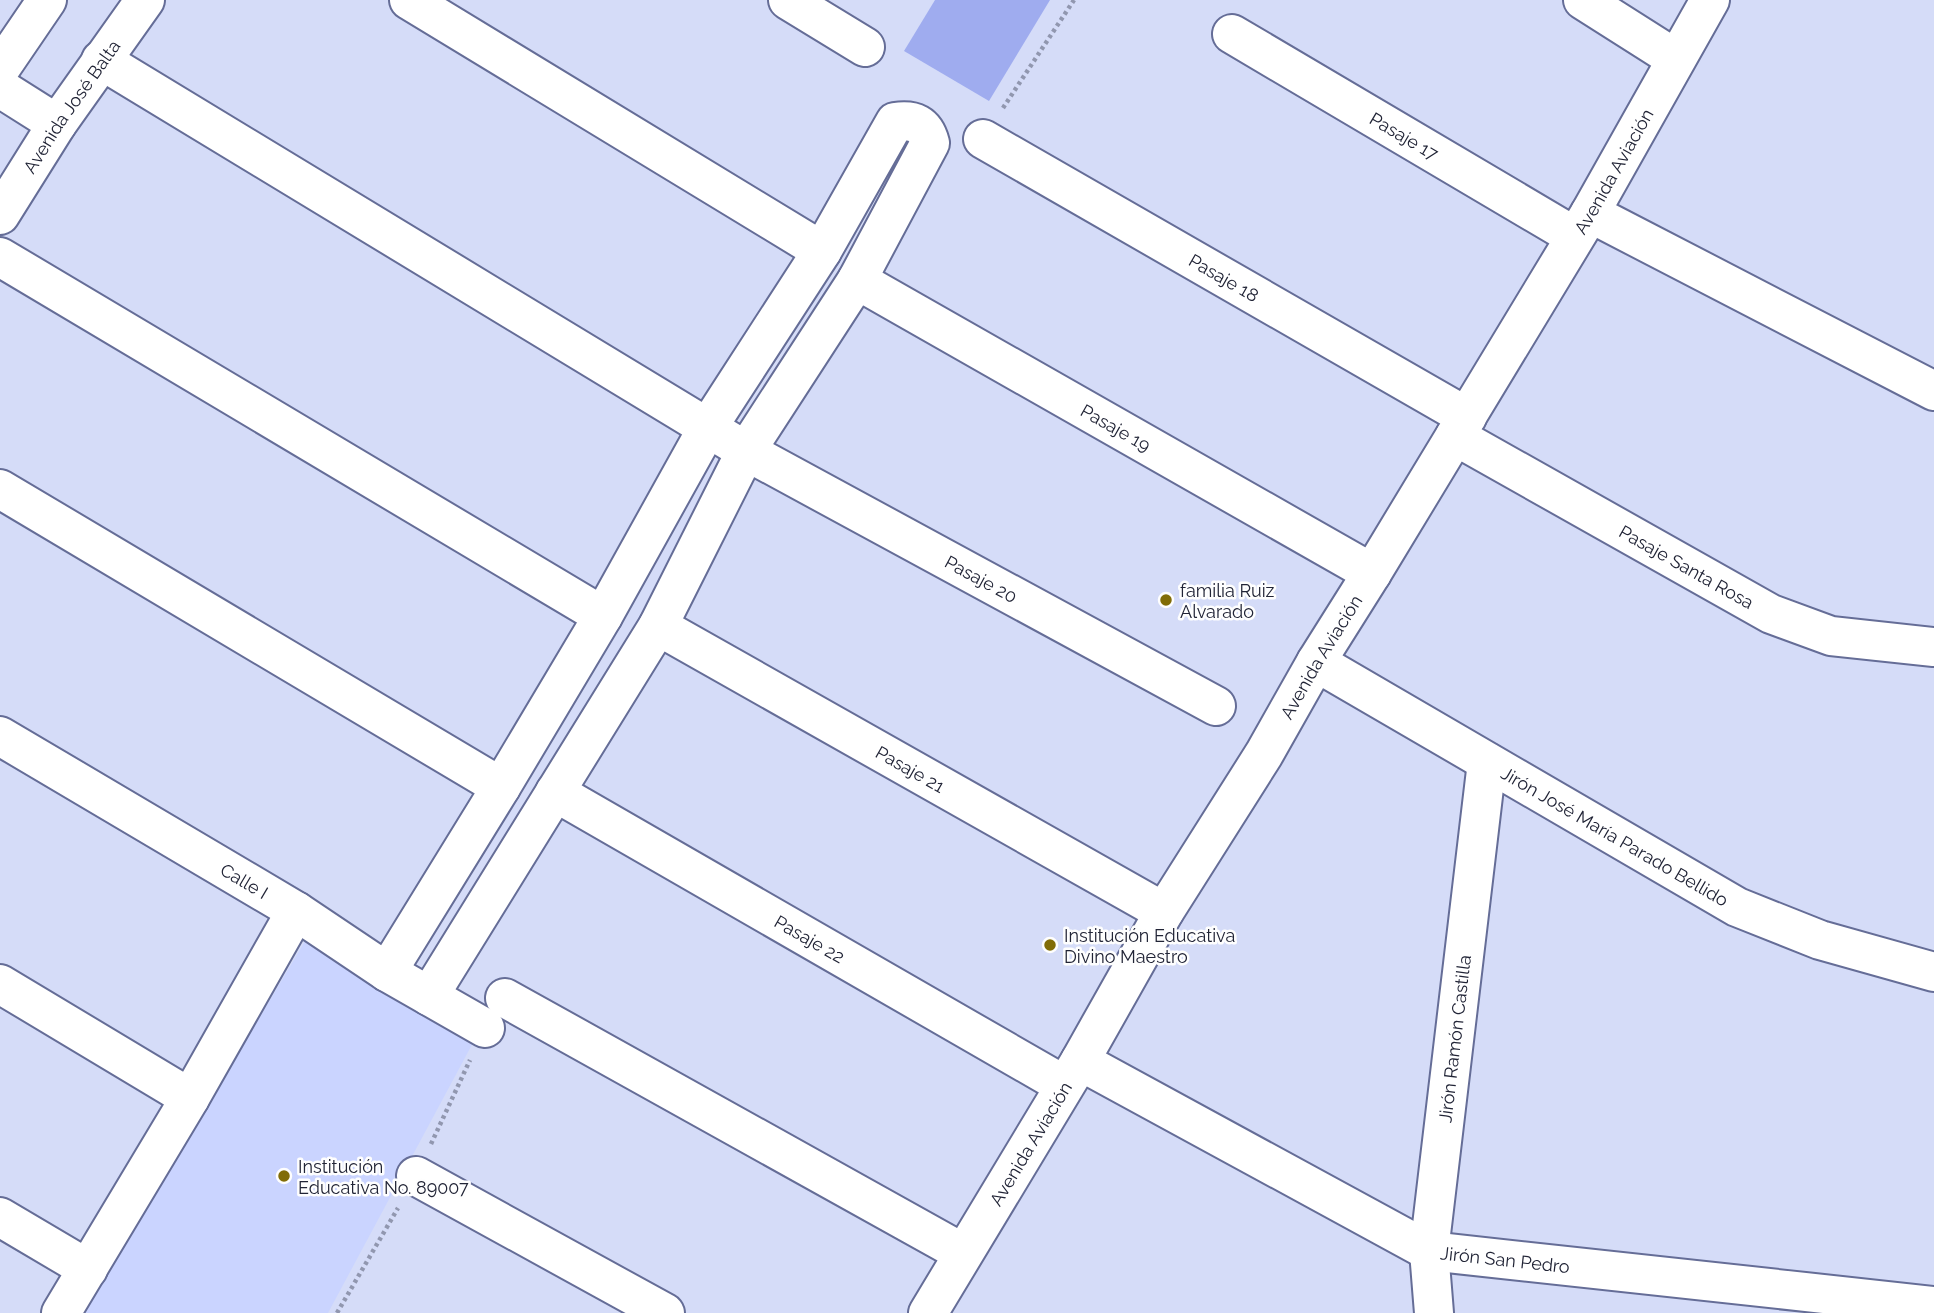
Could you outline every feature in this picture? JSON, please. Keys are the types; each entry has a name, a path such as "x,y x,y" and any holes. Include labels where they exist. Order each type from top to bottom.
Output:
{"street":[{"path":"0,69 47,0"},
{"name":"Avenida José Balta","path":"0,215 57,124 145,0"},
{"path":"409,0 822,251"},
{"path":"788,0 865,47"},
{"path":"1583,0 1676,59"},
{"name":"Avenida Aviación","path":"928,1313 1072,1073 1164,912 1264,754 1315,662 1372,573 1582,224 1710,0"},
{"name":"Pasaje 17","path":"1232,34 1582,224 1934,391"},
{"name":"Pasaje 20","path":"101,60 746,451 1216,706"},
{"path":"0,88 57,124"},
{"path":"387,972 603,616 708,427 822,251 895,122 918,123 927,132 930,143 857,280 746,451 657,626 429,996"},
{"name":"Pasaje 18","path":"983,139 1461,426"},
{"path":"0,257 603,616"},
{"name":"Pasaje 19","path":"857,280 1372,573"},
{"name":"Pasaje Santa Rosa","path":"1461,426 1771,614 1831,636 1934,647"},
{"path":"0,489 501,787"},
{"name":"Pasaje 21","path":"657,626 1164,912"},
{"name":"Jirón José María Parado Bellido","path":"1315,662 1737,907 1820,940 1934,972"},
{"name":"Calle I","path":"0,736 296,911 387,972 429,996 495,1013 962,1253"},
{"name":"Jirón Ramón Castilla","path":"1434,1313 1429,1251 1487,762"},
{"name":"Pasaje 22","path":"555,792 1072,1073"},
{"path":"61,1313 190,1098 296,911"},
{"path":"0,984 190,1098"},
{"name":"Jirón San Pedro","path":"1072,1073 1429,1251 1934,1306"},
{"path":"416,1176 665,1313"},
{"path":"0,1217 88,1269"}],"path":[{"path":"983,139 1074,0"}],"shaded area":[{"path":"935,0 1050,0 989,101 904,51"},
{"name":"Institución Educativa No. 89007","path":"308,936 475,1039 328,1313 84,1313"}],"place":[{"name":"familia Ruiz Alvarado","path":"1166,600"},
{"name":"Institución Educativa Divino Maestro","path":"1050,945"},
{"name":"Institución Educativa No. 89007","path":"284,1176"}]}
